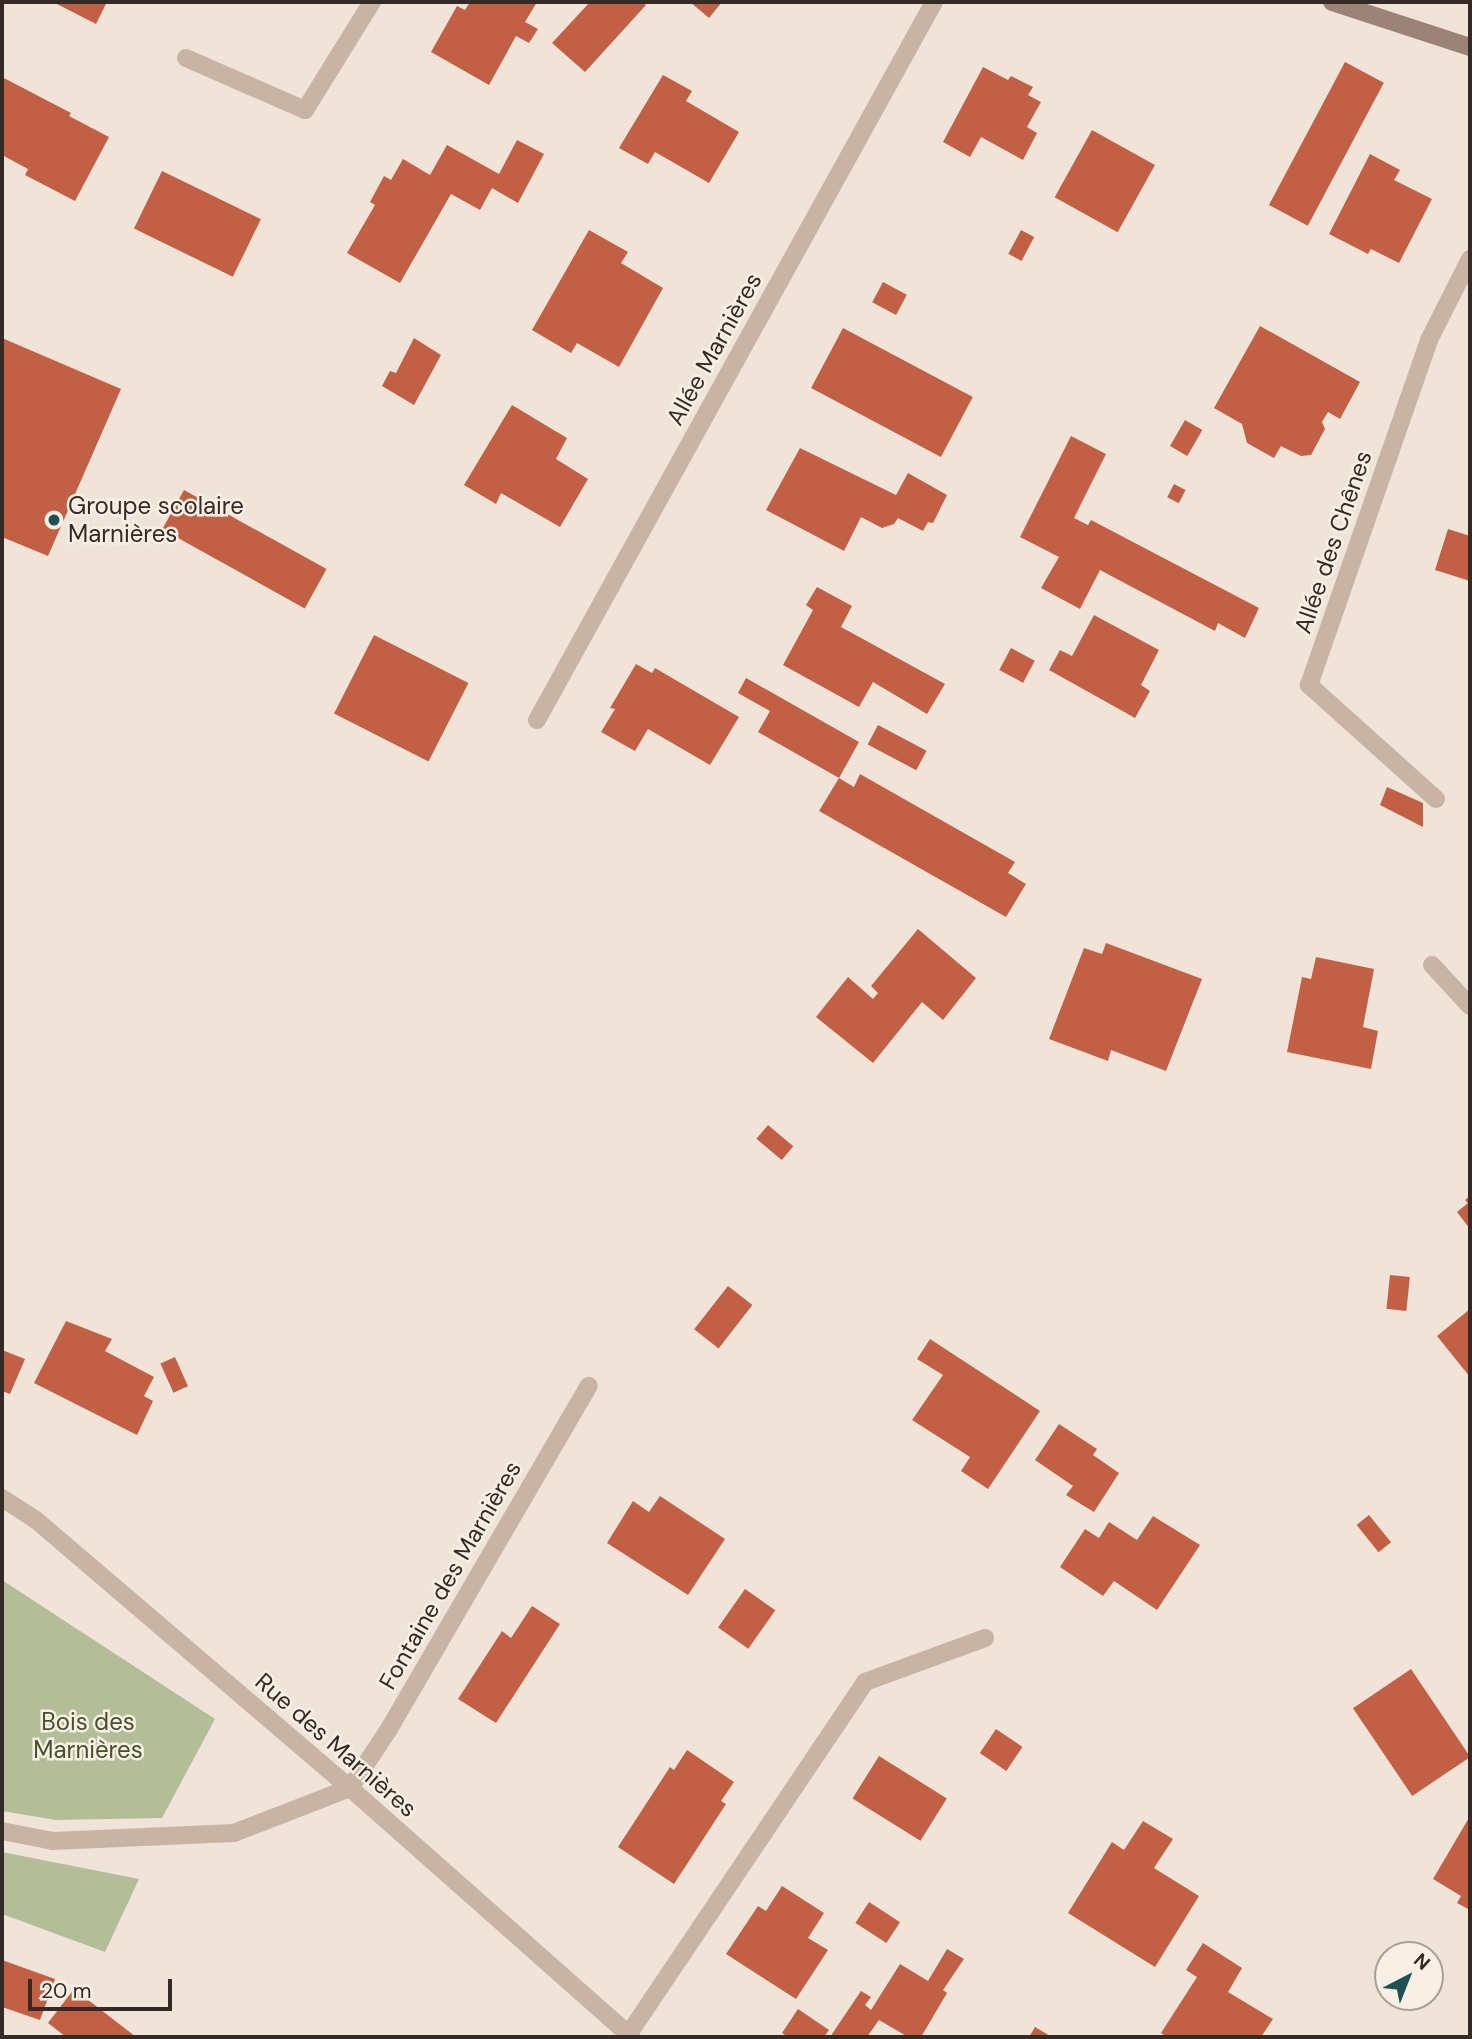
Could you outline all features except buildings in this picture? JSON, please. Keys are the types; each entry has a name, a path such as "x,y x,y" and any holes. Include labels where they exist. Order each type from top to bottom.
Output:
{"street":[{"path":"186,58 305,110 372,2"},
{"name":"Allée Marnières","path":"537,720 934,2"},
{"path":"1332,2 1470,47"},
{"name":"Allée des Chênes","path":"1436,799 1309,685 1429,340 1470,259"},
{"path":"1432,965 1470,1006"},
{"name":"Fontaine des Marnières","path":"350,1788 389,1729 589,1386"},
{"name":"Rue des Marnières","path":"2,1498 36,1520 350,1788 630,2036"},
{"path":"630,2036 865,1682 985,1638"},
{"path":"2,1831 53,1841 234,1833 350,1788"}],"green space":[{"name":"Bois des Marnières","path":"2,1580 215,1719 162,1818 56,1820 2,1811"},
{"path":"2,1852 139,1879 105,1952 2,1914"}],"place":[{"name":"Groupe scolaire Marnières","path":"54,520"}]}
